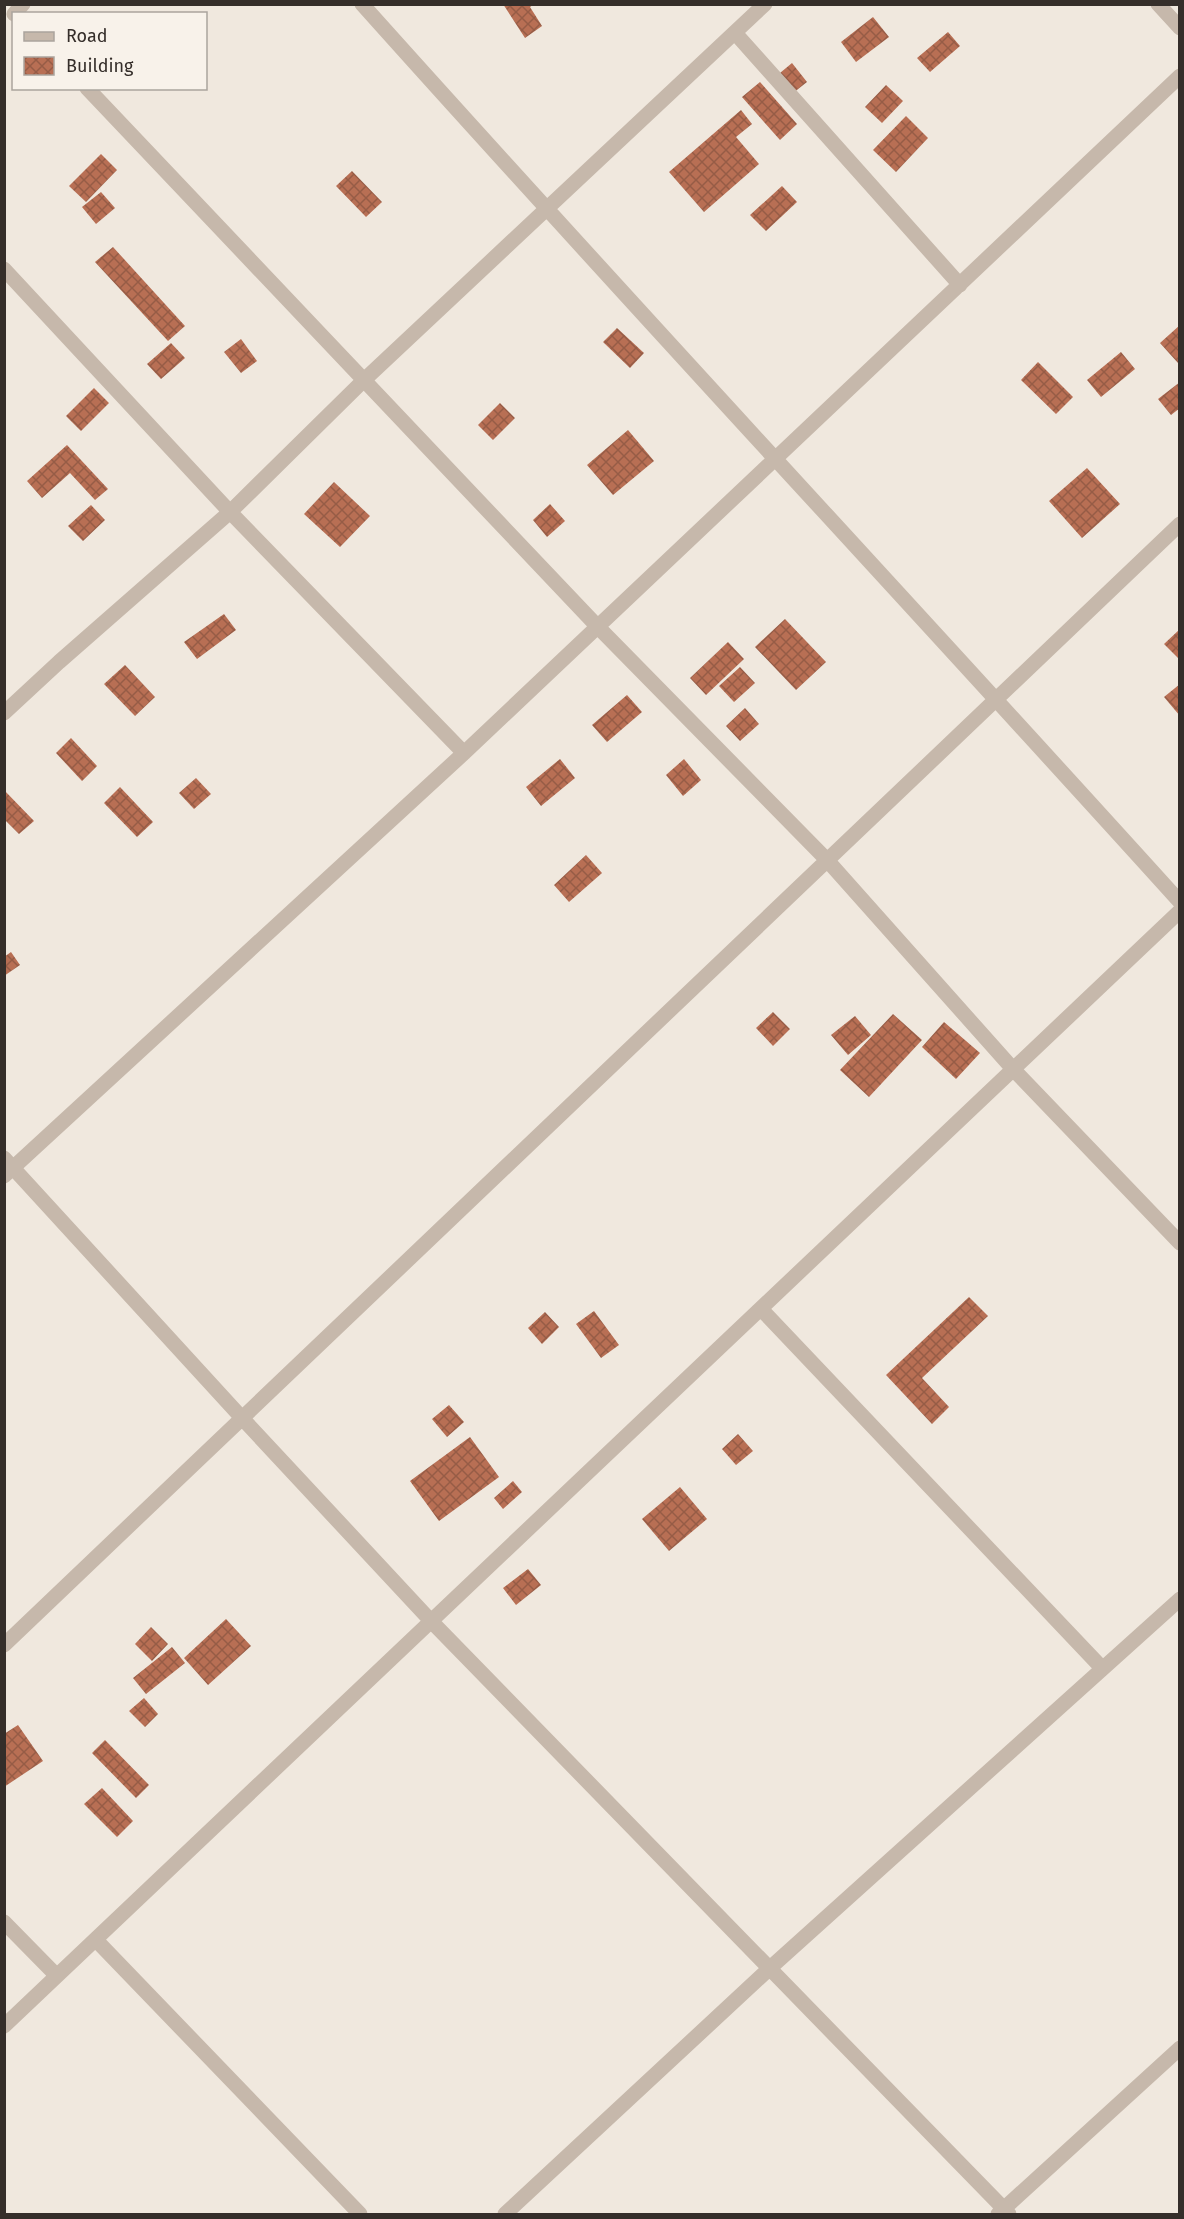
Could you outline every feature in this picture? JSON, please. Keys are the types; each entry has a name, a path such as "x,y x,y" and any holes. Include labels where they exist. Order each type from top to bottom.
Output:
{"street":[{"path":"362,4 546,210 996,699 1179,902"},
{"path":"4,713 230,512 363,381 736,34 765,4"},
{"path":"1158,4 1179,28"},
{"path":"736,34 960,285"},
{"path":"1179,76 464,753 8,1167 432,1621 770,1968 1003,2213 1179,2048"},
{"path":"89,90 598,627 827,860 1013,1069 1179,1243"},
{"path":"4,269 230,512 464,753"},
{"path":"4,1645 1179,524"},
{"path":"4,2026 1179,912"},
{"path":"761,1309 1102,1668"},
{"path":"505,2214 770,1968 1179,1599"},
{"path":"4,1922 57,1976"},
{"path":"96,1940 360,2214"}],"building":[{"path":"503,4 534,4 530,7 542,26 525,38"},
{"path":"873,17 889,37 856,62 841,42"},
{"path":"948,32 960,46 930,72 917,58"},
{"path":"792,63 807,82 788,97 774,78"},
{"path":"760,82 797,124 780,140 742,97"},
{"path":"886,85 903,101 882,123 865,107"},
{"path":"741,110 752,124 736,137 759,164 704,212 669,172"},
{"path":"906,116 928,138 896,172 873,150"},
{"path":"101,154 117,170 86,202 69,186"},
{"path":"352,171 382,202 366,217 336,186"},
{"path":"782,186 797,202 766,231 750,215"},
{"path":"101,192 115,208 96,224 82,207"},
{"path":"113,247 185,326 168,341 95,262"},
{"path":"1180,325 1180,362 1178,363 1160,343"},
{"path":"617,328 644,353 630,368 603,342"},
{"path":"241,339 257,361 241,373 224,352"},
{"path":"171,343 185,358 161,379 147,364"},
{"path":"1121,352 1135,369 1101,397 1087,380"},
{"path":"1038,362 1073,397 1056,414 1021,380"},
{"path":"1180,382 1180,408 1171,415 1158,399"},
{"path":"94,388 109,403 81,431 66,416"},
{"path":"500,403 515,418 493,440 478,425"},
{"path":"628,430 654,461 613,495 587,465"},
{"path":"67,445 108,489 95,500 70,473 42,498 27,481"},
{"path":"1087,468 1120,504 1082,538 1049,501"},
{"path":"334,482 370,516 340,547 304,514"},
{"path":"550,504 565,521 547,537 533,520"},
{"path":"91,505 105,520 83,541 68,526"},
{"path":"224,614 236,630 197,659 184,642"},
{"path":"785,619 826,662 796,690 755,647"},
{"path":"1180,629 1180,660 1164,644"},
{"path":"728,642 744,659 706,695 690,678"},
{"path":"125,665 155,697 135,716 104,684"},
{"path":"740,667 755,683 734,702 719,686"},
{"path":"1180,684 1180,716 1164,697"},
{"path":"627,695 642,712 607,742 592,725"},
{"path":"745,708 759,724 740,741 726,726"},
{"path":"71,738 97,766 82,781 56,753"},
{"path":"560,759 575,778 541,806 526,787"},
{"path":"684,759 701,780 683,796 666,775"},
{"path":"196,778 211,794 194,809 179,793"},
{"path":"120,787 153,822 137,837 104,803"},
{"path":"4,790 34,821 19,834 4,819"},
{"path":"586,855 602,873 569,902 554,885"},
{"path":"11,952 20,965 4,976 4,957"},
{"path":"773,1012 790,1029 773,1046 756,1028"},
{"path":"893,1014 922,1040 869,1097 840,1070"},
{"path":"855,1016 871,1035 848,1055 831,1035"},
{"path":"944,1022 980,1053 956,1079 922,1047"},
{"path":"969,1297 988,1316 922,1378 949,1407 932,1424 886,1375"},
{"path":"594,1311 619,1345 601,1358 576,1324"},
{"path":"545,1312 559,1327 542,1344 528,1328"},
{"path":"449,1405 464,1422 447,1437 432,1419"},
{"path":"738,1434 753,1451 736,1465 722,1449"},
{"path":"470,1437 499,1477 439,1521 410,1481"},
{"path":"513,1481 522,1492 503,1509 494,1498"},
{"path":"680,1487 707,1519 669,1551 642,1519"},
{"path":"528,1569 541,1585 516,1605 503,1588"},
{"path":"226,1619 251,1646 208,1685 184,1658"},
{"path":"151,1627 168,1644 152,1661 135,1644"},
{"path":"172,1647 185,1663 146,1694 133,1678"},
{"path":"144,1698 158,1714 145,1727 129,1711"},
{"path":"18,1725 43,1761 4,1787 4,1734"},
{"path":"105,1740 149,1785 136,1798 92,1753"},
{"path":"102,1788 133,1821 117,1837 84,1804"}]}
